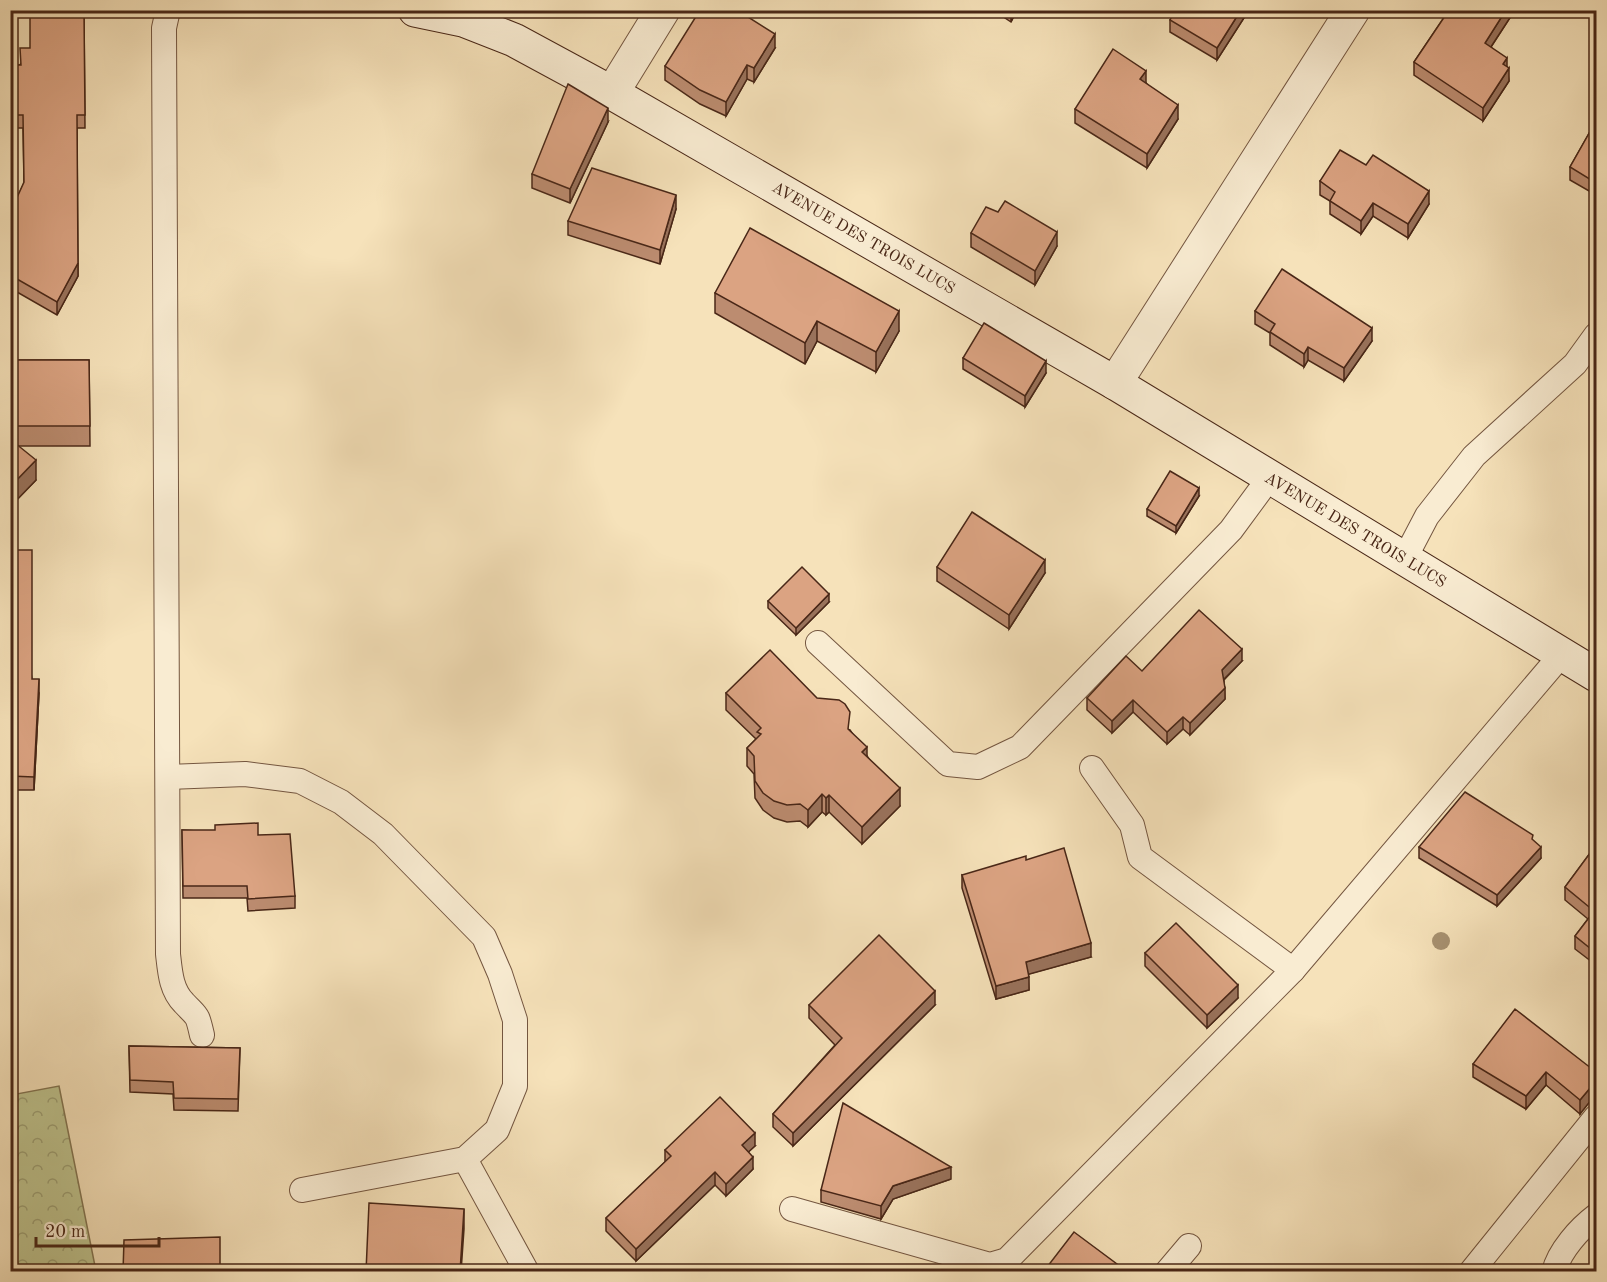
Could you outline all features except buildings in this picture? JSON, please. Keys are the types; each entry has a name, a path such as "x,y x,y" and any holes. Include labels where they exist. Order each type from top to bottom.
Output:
{"main road":[{"name":"AVENUE DES TROIS LUCS","path":"415,10 463,20 514,40 612,93 1115,383 1596,675"},
{"path":"612,93 663,10"},
{"path":"1115,383 1353,10"}],"lane":[{"path":"168,10 164,28 170,980 183,1003 198,1015 202,1035"},
{"path":"1405,558 1426,516 1474,456 1575,364 1596,335"},
{"path":"818,643 948,764 978,767 1020,747 1231,530 1270,477"},
{"path":"792,1209 990,1265 1007,1260 1293,970 1562,654"},
{"path":"1092,768 1132,825 1140,856 1293,970"},
{"path":"168,777 245,774 300,781 331,797 383,834 484,937 515,1020 515,1086 497,1130 465,1159 302,1190"},
{"path":"1471,1272 1596,1117"},
{"path":"465,1159 527,1272"},
{"path":"1554,1272 1556,1262 1585,1224 1596,1216"},
{"path":"1167,1272 1189,1246"}],"green space":[{"path":"59,1086 96,1271 11,1271 11,1095"}]}
